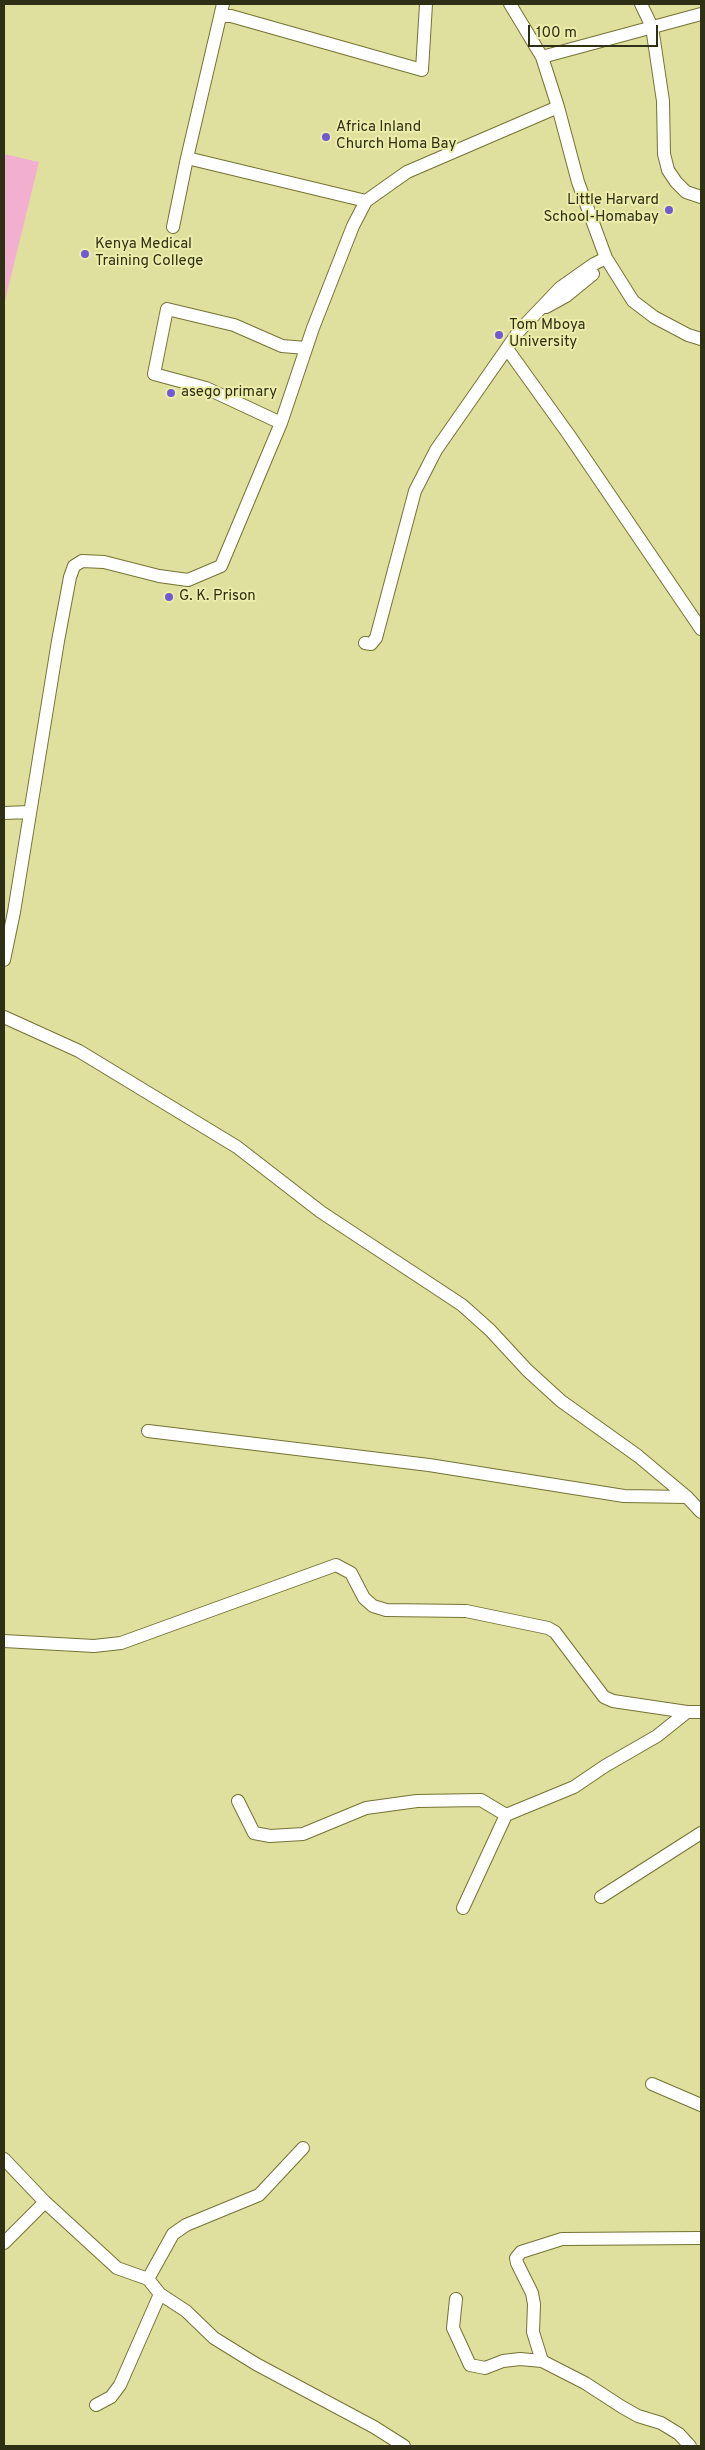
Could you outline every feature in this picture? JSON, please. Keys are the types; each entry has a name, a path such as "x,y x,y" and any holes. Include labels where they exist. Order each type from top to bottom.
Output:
{"street":[{"path":"173,227 222,10 231,16 422,70 426,4"},
{"path":"510,4 542,58 558,107 578,182 606,258 633,300 654,317 688,335 701,339"},
{"path":"641,4 652,27 663,101 664,154 668,170 686,192 701,198"},
{"path":"542,58 701,14"},
{"path":"4,960 61,622 74,566 82,561 104,562 159,576 188,580 220,566 281,423 306,348 352,226 366,201 407,172 558,107"},
{"path":"188,158 366,201"},
{"path":"365,644 371,644 376,638 415,491 436,450 508,350 519,331 560,288 594,264 606,258"},
{"path":"281,423 206,388 154,374 167,310 234,325 282,346 306,348"},
{"path":"508,350 569,435 701,629"},
{"path":"4,812 30,812"},
{"path":"4,1017 79,1051 237,1146 321,1212 462,1305 490,1330 527,1370 561,1401 638,1456 701,1512"},
{"path":"148,1431 429,1465 624,1496 686,1497"},
{"path":"4,1640 94,1646 121,1643 336,1565 351,1573 364,1598 373,1606 386,1610 466,1611 548,1628 555,1632 604,1697 613,1701 687,1712 701,1712"},
{"path":"463,1908 506,1816 574,1787 605,1766 657,1736 687,1712"},
{"path":"238,1801 254,1833 270,1836 303,1834 366,1808 417,1800 481,1800 506,1816"},
{"path":"601,1897 701,1833"},
{"path":"652,2084 701,2105"},
{"path":"148,2279 173,2234 186,2225 242,2204 258,2195 303,2148"},
{"path":"4,2159 45,2202 117,2268 148,2279 160,2294 186,2311 228,2348 374,2427 404,2446"},
{"path":"4,2243 45,2202"},
{"path":"542,2361 533,2332 534,2304 532,2293 516,2258 521,2252 562,2239 701,2238"},
{"path":"96,2405 111,2397 120,2385 160,2294"},
{"path":"456,2298 453,2328 470,2365 485,2368 503,2361 520,2359 542,2361 585,2383 622,2408 638,2416 661,2423 679,2434 690,2446"}],"shaded area":[{"path":"4,154 39,162 4,305"}],"place":[{"name":"Africa Inland Church Homa Bay","path":"326,137"},
{"name":"Little Harvard School-Homabay","path":"669,210"},
{"name":"Kenya Medical Training College","path":"85,254"},
{"name":"Tom Mboya University","path":"499,335"},
{"name":"asego primary","path":"171,393"},
{"name":"G. K. Prison","path":"169,597"}]}
